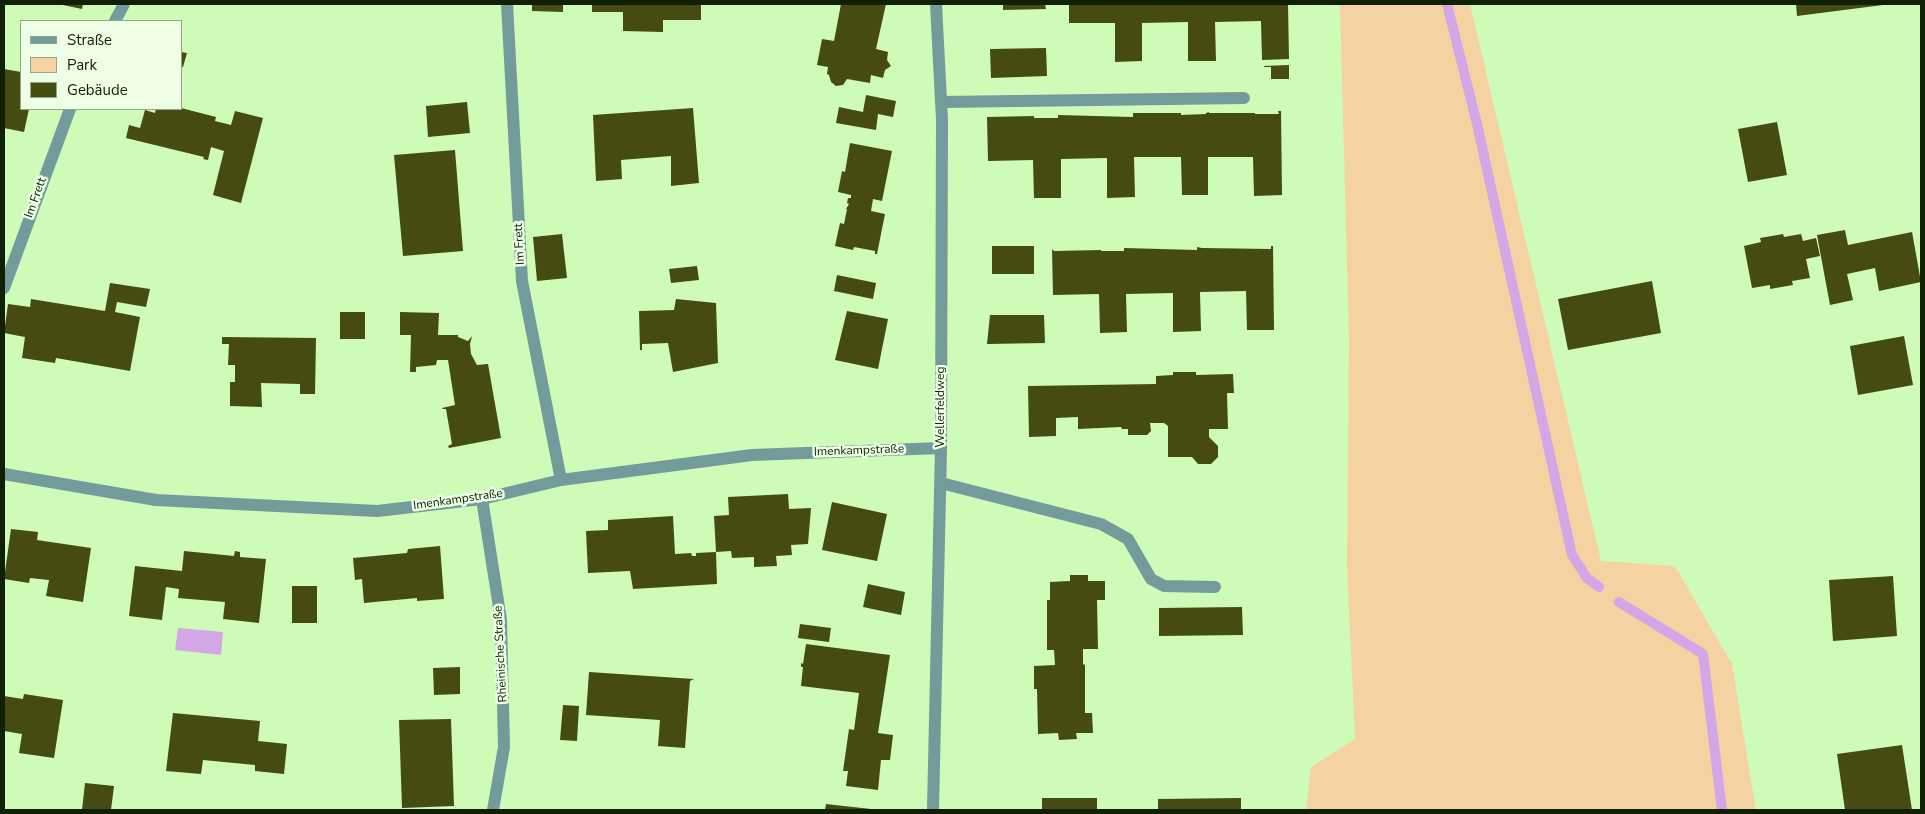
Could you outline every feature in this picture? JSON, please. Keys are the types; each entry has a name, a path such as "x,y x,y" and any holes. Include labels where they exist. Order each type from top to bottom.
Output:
{"street":[{"path":"116,20 124,4"},
{"name":"Im Frett","path":"507,4 522,281 561,480"},
{"name":"Wellerfeldweg","path":"933,810 941,484 941,102 936,4"},
{"path":"941,102 1244,98"},
{"name":"Im Frett","path":"4,288 70,110"},
{"name":"Imenkampstraße","path":"4,474 165,501 377,511 482,499 561,480 752,455 941,448"},
{"path":"941,484 1101,524 1128,539 1151,579 1164,586 1215,588"},
{"name":"Rheinische Straße","path":"482,499 501,620 504,747 493,810"}],"green space":[{"path":"1340,4 1470,4 1601,561 1675,566 1732,664 1756,810 1306,810 1311,767 1355,739 1347,566 1349,340"}],"shaded area":[{"path":"178,628 223,632 221,655 175,650"}],"building":[{"path":"58,4 83,4 82,9"},
{"path":"532,4 563,4 563,12 532,11"},
{"path":"592,4 701,4 701,20 663,20 663,32 623,31 623,12 592,12"},
{"path":"841,4 886,4 876,49 888,52 887,60 891,66 885,70 883,78 871,75 870,83 847,79 843,85 836,86 831,82 827,74 828,67 817,65 822,39 834,41"},
{"path":"1003,4 1045,4 1046,9 1003,10"},
{"path":"1069,4 1288,4 1289,59 1262,60 1261,21 1215,22 1216,61 1188,61 1188,22 1142,23 1142,61 1115,62 1115,23 1069,23"},
{"path":"1796,4 1882,4 1883,5 1797,16"},
{"path":"1046,48 1047,76 991,78 990,49"},
{"path":"182,52 187,53 182,67"},
{"path":"1289,65 1289,79 1271,79 1271,67 1264,67 1264,66"},
{"path":"4,69 20,72 20,110 29,110 24,132 4,128"},
{"path":"866,95 896,101 893,117 878,114 876,130 836,123 839,107 863,112"},
{"path":"467,102 470,133 428,137 426,106"},
{"path":"182,108 216,117 215,121 231,125 235,111 263,118 241,203 213,195 224,151 211,147 208,160 203,159 204,157 126,138 129,125 140,128 145,110 155,113 156,110 182,110"},
{"path":"693,108 699,183 671,186 671,156 621,160 622,179 596,181 593,115"},
{"path":"1278,111 1281,111 1282,195 1254,196 1253,157 1208,157 1208,195 1182,195 1181,157 1134,157 1135,197 1107,198 1107,158 1061,159 1061,198 1034,198 1033,160 988,161 987,117 1034,116 1034,118 1058,118 1058,115 1133,117 1133,113 1181,113 1181,115 1206,114 1209,112 1279,114"},
{"path":"1777,122 1787,175 1748,182 1738,129"},
{"path":"850,143 892,151 882,201 873,199 871,211 885,214 877,254 875,254 875,251 854,247 853,250 835,246 840,223 844,224 846,209 849,204 847,203 848,198 851,198 851,195 838,192 842,171 845,172"},
{"path":"455,150 463,251 403,256 394,155"},
{"path":"1845,230 1848,245 1912,232 1921,282 1879,291 1875,268 1847,274 1853,300 1830,305 1817,235"},
{"path":"562,234 567,278 537,281 533,237"},
{"path":"1783,234 1784,237 1801,234 1803,241 1816,238 1820,256 1806,259 1810,278 1792,281 1793,285 1770,289 1770,285 1752,288 1744,246 1761,242 1760,238"},
{"path":"992,246 1034,246 1034,274 992,274"},
{"path":"1271,246 1273,246 1274,330 1247,330 1246,291 1200,292 1201,331 1173,332 1173,293 1126,294 1127,332 1100,333 1099,294 1053,295 1052,249 1054,251 1124,251 1124,248 1197,250 1197,247 1271,249"},
{"path":"697,266 699,280 671,283 669,269"},
{"path":"837,275 876,283 873,299 834,291"},
{"path":"1652,281 1661,333 1568,350 1558,299"},
{"path":"110,283 150,289 146,307 117,302 115,312 140,317 130,371 56,358 55,363 22,358 25,337 4,333 8,304 30,307 31,299 105,311"},
{"path":"676,299 716,303 718,363 673,372 668,343 642,344 642,350 640,350 639,311 674,310"},
{"path":"847,311 888,319 878,369 835,360"},
{"path":"340,312 365,312 365,339 340,339"},
{"path":"400,312 439,313 438,335 458,335 458,337 468,341 472,336 470,344 471,354 477,365 488,364 501,438 449,448 448,446 452,444 446,409 442,408 455,405 448,360 437,360 436,365 416,367 416,372 410,372 411,335 400,335"},
{"path":"990,315 1044,315 1045,343 987,344"},
{"path":"1904,336 1913,385 1858,395 1850,346"},
{"path":"222,337 316,338 315,394 300,394 300,384 261,383 262,407 230,406 230,382 235,382 235,365 228,365 229,344 222,344"},
{"path":"1173,372 1196,372 1196,375 1233,374 1234,393 1227,393 1228,429 1209,429 1209,437 1218,446 1218,457 1211,464 1198,464 1192,457 1168,457 1168,426 1164,423 1150,423 1151,431 1147,435 1128,435 1128,429 1122,429 1121,427 1078,429 1078,417 1056,418 1056,436 1029,437 1028,386 1156,384 1156,376 1173,375"},
{"path":"788,494 789,509 811,508 808,544 791,545 792,555 776,556 777,566 754,567 754,557 732,558 731,551 716,552 714,516 729,515 728,497"},
{"path":"832,502 887,514 877,561 822,550"},
{"path":"673,516 675,554 691,553 692,556 696,556 696,553 716,552 717,584 633,589 630,571 588,573 586,531 608,530 608,520"},
{"path":"11,529 38,532 37,540 91,548 83,602 46,596 49,580 30,578 29,583 4,579"},
{"path":"440,546 444,599 417,601 417,598 364,603 362,579 355,580 353,558 407,553 408,549"},
{"path":"184,551 234,556 235,551 240,552 240,557 266,559 259,623 223,619 225,602 178,598 179,589 166,587 162,620 129,616 135,566 182,571"},
{"path":"1070,575 1088,575 1088,581 1105,581 1105,600 1097,600 1098,649 1083,649 1085,713 1092,713 1093,733 1076,733 1077,739 1059,740 1058,733 1038,734 1037,689 1034,689 1034,666 1055,665 1054,650 1047,650 1047,600 1050,600 1050,582 1070,581"},
{"path":"1893,576 1897,636 1833,641 1829,580"},
{"path":"868,584 905,592 901,615 863,607"},
{"path":"292,586 317,586 317,623 292,623"},
{"path":"1242,607 1243,635 1159,636 1159,608"},
{"path":"800,624 831,628 829,642 798,638"},
{"path":"806,644 890,655 878,733 893,735 890,760 881,760 878,790 846,786 848,771 843,771 849,729 854,730 859,693 801,686 803,667 801,667 801,663 803,664"},
{"path":"460,667 460,694 434,695 433,668"},
{"path":"589,672 694,679 690,681 685,748 658,746 660,720 586,715"},
{"path":"24,694 63,700 54,758 19,753 22,734 4,731 4,696 23,699"},
{"path":"563,705 579,706 577,741 560,740"},
{"path":"173,713 260,721 258,741 287,744 284,774 255,771 255,765 203,760 201,774 166,771"},
{"path":"451,719 454,806 402,808 399,720"},
{"path":"1902,745 1912,810 1845,810 1837,754"},
{"path":"85,783 114,786 111,810 82,810"},
{"path":"1042,798 1097,798 1097,810 1042,810"},
{"path":"1241,798 1241,810 1158,810 1158,799"},
{"path":"826,804 871,809 871,810 825,810"}],"waterway":[{"path":"1447,4 1477,124 1572,555 1587,578 1599,587"},
{"path":"1619,602 1703,654 1722,810"}]}
